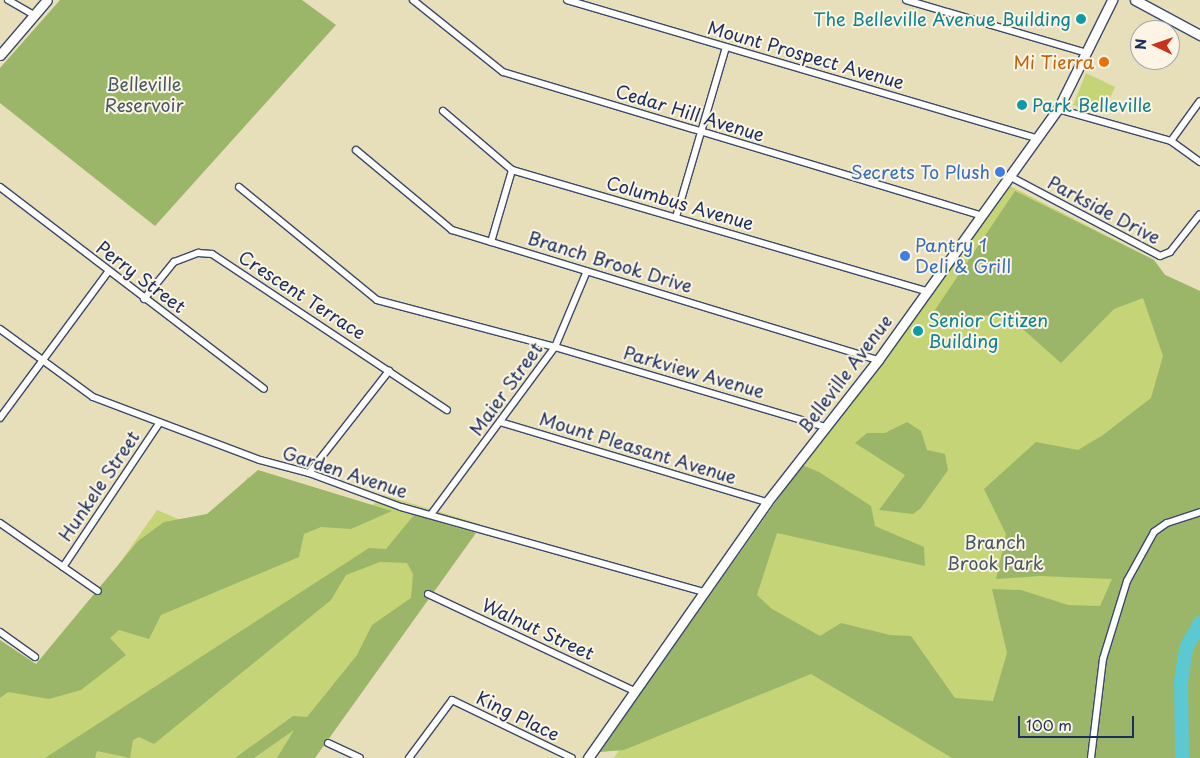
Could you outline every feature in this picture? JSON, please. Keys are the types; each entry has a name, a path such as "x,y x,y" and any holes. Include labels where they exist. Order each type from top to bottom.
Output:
{"main road":[{"path":"0,55 47,0"},
{"name":"Belleville Avenue","path":"588,758 767,502 878,360 980,215 1058,109 1112,0"},
{"path":"1135,0 1200,35"}],"street":[{"path":"8,0 34,15"},
{"name":"Cedar Hill Avenue","path":"413,0 503,72 980,215"},
{"name":"Mount Prospect Avenue","path":"568,0 578,1 726,47 1037,138"},
{"path":"906,0 1087,53"},
{"path":"676,217 726,47"},
{"path":"1172,141 1200,102"},
{"path":"1058,109 1172,141 1200,162"},
{"name":"Columbus Avenue","path":"443,111 512,170 927,291"},
{"name":"Branch Brook Drive","path":"356,150 452,230 878,360"},
{"path":"491,242 512,170"},
{"name":"Parkside Drive","path":"1009,176 1160,256 1170,252 1200,214"},
{"name":"Parkview Avenue","path":"239,187 377,300 555,347 825,427"},
{"name":"Perry Street","path":"0,188 264,389"},
{"name":"Crescent Terrace","path":"144,299 174,262 198,253 212,254 447,410"},
{"name":"Maier Street","path":"432,513 555,347 587,271"},
{"path":"0,418 108,272"},
{"name":"Garden Avenue","path":"0,329 41,361 94,397 260,460 309,473 401,507 432,513 703,592"},
{"path":"309,473 389,371"},
{"name":"Hunkele Street","path":"63,567 160,422"},
{"name":"Mount Pleasant Avenue","path":"500,422 767,502"},
{"path":"1091,758 1103,659 1126,581 1154,532 1167,523 1200,512"},
{"path":"0,523 98,591"},
{"name":"Walnut Street","path":"428,594 634,691"},
{"path":"0,632 35,657"},
{"name":"King Place","path":"409,758 452,700 572,758"},
{"path":"328,743 360,758"}],"green space":[{"name":"Belleville Reservoir","path":"60,0 302,0 336,25 155,226 0,103 0,68"},
{"path":"1086,73 1115,87 1103,114 1073,105"},
{"name":"Branch Brook Park","path":"1010,186 1154,260 1165,275 1200,291 1200,758 614,758 619,750 599,752 802,465 892,349"},
{"path":"1015,191 1154,260 1165,275 1200,291 1200,758 952,758 811,674 624,750 599,752 802,465 819,472 871,506 875,526 924,547 925,566 777,533 757,595 772,609 820,636 841,623 890,635 911,636 955,698 993,701 1007,653 992,589 1021,590 1068,605 1100,606 1112,579 1040,576 996,579 1006,534 984,489 1036,442 1078,450 1103,435 1151,398 1163,356 1143,298 1114,309 1061,363 1006,314 945,319 933,313"},
{"path":"907,422 921,431 927,450 945,454 948,470 921,508 913,514 879,510 905,475 855,443 867,433 885,433"},
{"path":"258,470 392,511 351,529 321,527 304,534 299,557 161,615 149,639 119,630 110,638 126,655 81,690 49,699 8,692 0,698 0,640 36,664 138,541 164,522 207,514"},
{"path":"248,477 359,518 383,495 480,524 307,758 0,758 0,646 41,675 157,510 206,531"},
{"path":"414,515 476,533 315,758 277,758 294,730 254,758 235,758 293,716 307,717 357,655 372,625 411,598 413,574 407,563 380,562 346,575 331,600 154,744 139,737 133,740 130,758 97,751 95,758 45,758 369,548 386,549"}],"waterway":[{"path":"1182,758 1181,681 1186,648 1200,623"}],"place":[{"name":"The Belleville Avenue Building","path":"1081,19"},
{"name":"Mi Tierra","path":"1104,62"},
{"name":"Park Belleville","path":"1022,105"},
{"name":"Secrets To Plush","path":"1000,172"},
{"name":"Pantry 1 Deli & Grill","path":"905,256"},
{"name":"Senior Citizen Building","path":"918,331"}]}
